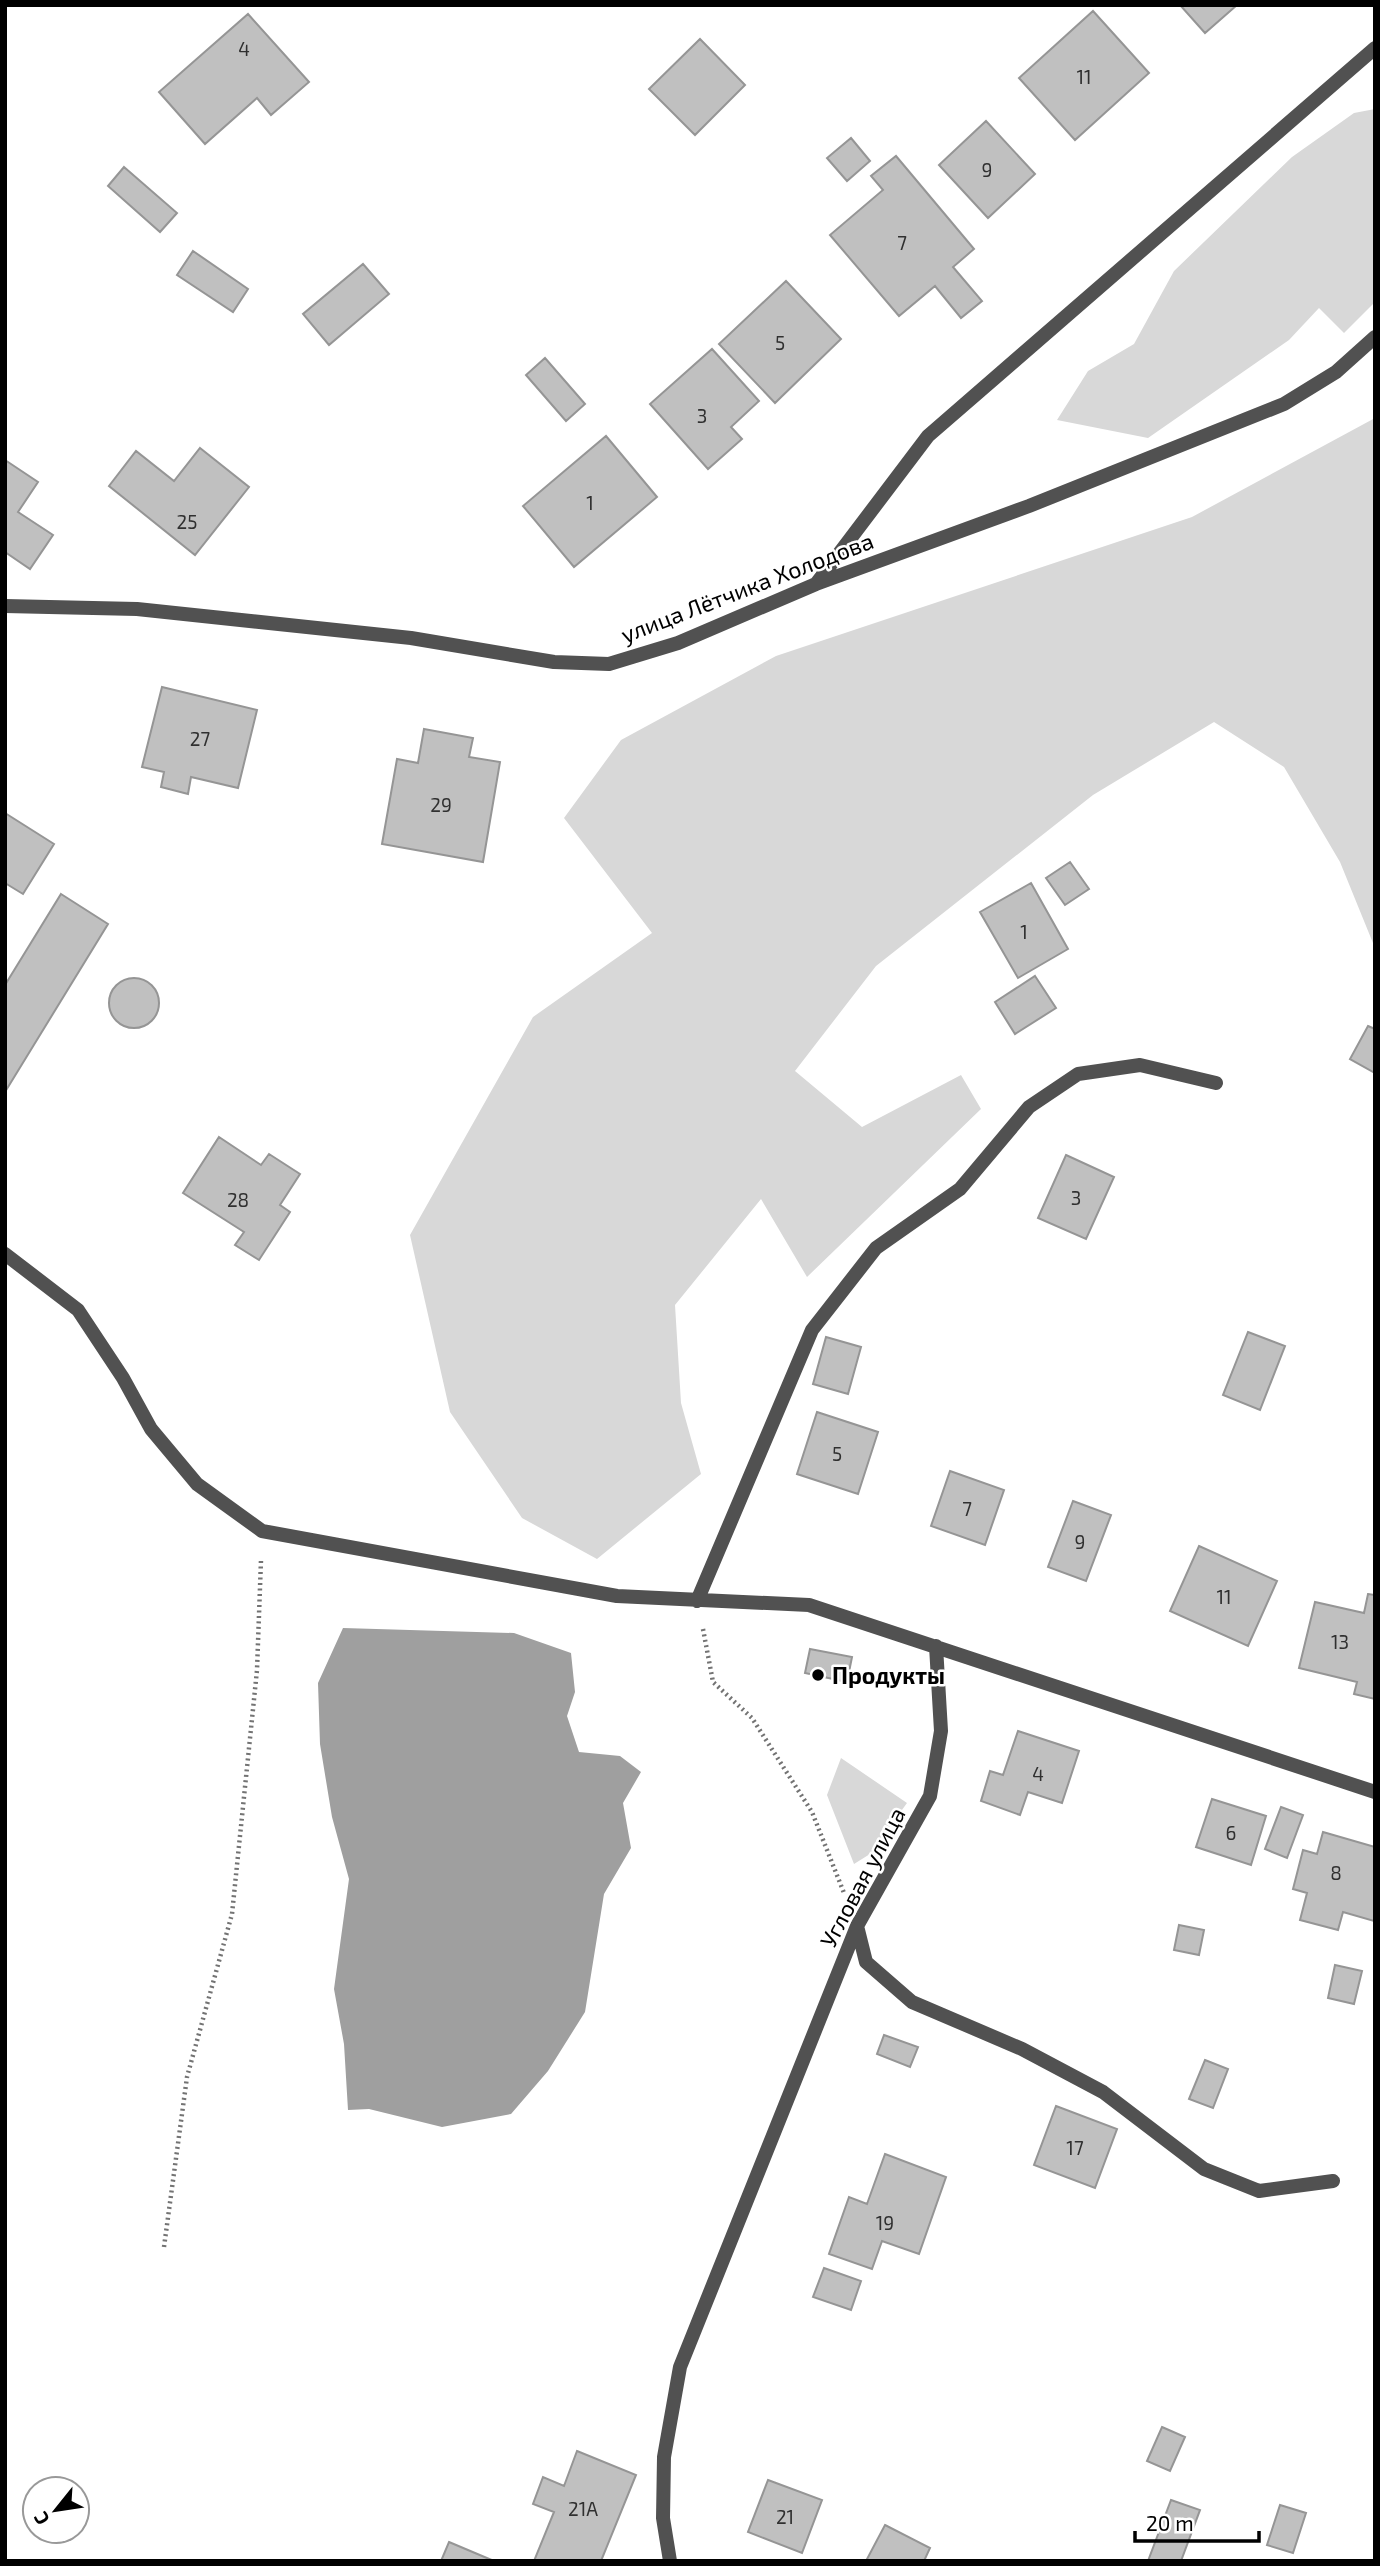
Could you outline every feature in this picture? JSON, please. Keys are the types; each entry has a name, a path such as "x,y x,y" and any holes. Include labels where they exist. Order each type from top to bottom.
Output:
{"street":[{"path":"816,584 928,436 1375,48"},
{"name":"улица Лётчика Холодова","path":"5,606 137,610 411,638 554,662 609,664 678,643 816,584 1029,506 1284,404 1336,372 1375,337"},
{"path":"698,1601 812,1330 876,1248 960,1189 1029,1107 1078,1074 1140,1065 1216,1083"},
{"path":"5,1254 78,1310 123,1378 151,1429 197,1484 262,1531 617,1596 809,1605 1375,1792"},
{"name":"Угловая улица","path":"670,2561 663,2518 664,2457 680,2367 857,1926 930,1796 941,1731 936,1646"},
{"path":"857,1926 866,1962 912,2002 1022,2049 1104,2092 1204,2169 1259,2191 1333,2180"}],"path":[{"path":"164,2247 187,2077 232,1914 257,1671 262,1531"},
{"path":"698,1601 713,1682 752,1718 812,1812 857,1926"}],"shaded area":[{"path":"1375,109 1375,302 1344,333 1319,308 1289,340 1148,438 1057,420 1088,371 1134,344 1174,271 1292,157 1354,113"},
{"path":"1375,418 1375,948 1340,862 1284,767 1214,722 1093,795 876,966 795,1071 862,1127 961,1075 981,1109 807,1277 761,1199 675,1305 681,1403 701,1474 597,1559 522,1518 450,1412 410,1235 533,1017 652,933 564,818 621,740 776,656 1192,517"},
{"path":"343,1628 514,1633 571,1653 575,1692 567,1716 579,1752 620,1756 641,1772 623,1803 631,1848 604,1894 585,2012 548,2071 511,2114 442,2127 369,2109 348,2110 344,2044 334,1989 349,1879 332,1817 320,1744 318,1683"},
{"path":"841,1758 907,1803 870,1854 854,1864 827,1795"}],"building":[{"path":"1180,5 1237,5 1205,33"},
{"path":"1093,11 1149,73 1075,140 1019,78"},
{"path":"248,14 309,82 271,115 257,98 205,144 159,92"},
{"path":"700,39 745,85 695,135 649,89"},
{"path":"986,121 1035,174 988,218 939,165"},
{"path":"851,138 870,161 847,181 827,158"},
{"path":"896,156 974,249 953,267 982,301 961,318 935,286 899,316 830,235 883,190 871,176"},
{"path":"124,167 177,213 160,232 108,186"},
{"path":"193,251 248,289 233,312 177,275"},
{"path":"363,264 389,294 329,345 303,314"},
{"path":"786,281 841,339 775,403 719,344"},
{"path":"712,349 759,401 731,427 742,439 708,469 650,404"},
{"path":"545,358 585,404 566,421 526,375"},
{"path":"606,436 657,497 574,567 523,506"},
{"path":"200,448 249,487 195,555 109,486 136,451 174,481"},
{"path":"5,460 38,482 18,512 53,535 30,569 5,552"},
{"path":"162,687 257,710 238,788 191,777 188,794 161,787 164,772 142,767"},
{"path":"424,729 473,738 469,757 500,762 483,862 382,844 397,759 418,763"},
{"path":"5,813 54,844 23,894 5,883"},
{"path":"1070,862 1089,889 1065,905 1046,878"},
{"path":"1031,883 1068,949 1018,978 980,912"},
{"path":"61,894 108,924 5,1092 5,985"},
{"path":"1035,976 1056,1008 1015,1034 995,1002"},
{"path":"134,978 152,985 159,1003 152,1021 134,1028 116,1021 109,1003 116,985"},
{"path":"1368,1026 1375,1029 1375,1073 1350,1059"},
{"path":"219,1137 261,1165 269,1154 300,1174 280,1205 290,1212 259,1260 235,1245 244,1232 183,1193"},
{"path":"1066,1155 1114,1177 1086,1239 1038,1218"},
{"path":"1248,1332 1285,1346 1260,1410 1223,1395"},
{"path":"826,1337 861,1347 848,1394 813,1384"},
{"path":"817,1412 878,1432 858,1494 797,1474"},
{"path":"950,1471 1004,1490 985,1545 931,1526"},
{"path":"1073,1501 1111,1515 1086,1581 1048,1567"},
{"path":"1199,1546 1277,1581 1248,1646 1170,1611"},
{"path":"1368,1594 1375,1595 1375,1699 1354,1694 1357,1682 1299,1668 1315,1602 1364,1613"},
{"path":"810,1649 852,1657 847,1682 805,1673"},
{"path":"1018,1731 1079,1751 1062,1803 1028,1792 1020,1815 981,1801 990,1771 1003,1775"},
{"path":"1212,1799 1266,1816 1251,1865 1196,1847"},
{"path":"1281,1807 1303,1815 1287,1858 1265,1849"},
{"path":"1323,1832 1375,1847 1374,1921 1343,1912 1338,1930 1300,1920 1307,1893 1293,1889 1303,1850 1317,1854"},
{"path":"1179,1925 1204,1930 1199,1955 1174,1950"},
{"path":"1335,1965 1362,1971 1354,2004 1328,1998"},
{"path":"884,2035 918,2047 910,2067 877,2054"},
{"path":"1205,2060 1228,2069 1213,2108 1189,2099"},
{"path":"1056,2106 1117,2129 1095,2188 1034,2165"},
{"path":"885,2154 946,2177 919,2254 882,2241 872,2269 829,2254 849,2197 867,2204"},
{"path":"824,2268 861,2281 851,2310 813,2297"},
{"path":"1162,2427 1185,2437 1170,2471 1147,2461"},
{"path":"577,2451 636,2475 601,2561 534,2561 554,2512 533,2504 543,2477 564,2486"},
{"path":"768,2480 822,2500 802,2553 748,2532"},
{"path":"1171,2500 1200,2510 1181,2561 1148,2561"},
{"path":"1280,2505 1306,2513 1293,2553 1267,2545"},
{"path":"885,2525 930,2548 924,2561 866,2561"},
{"path":"449,2542 494,2561 441,2561"}],"place":[{"name":"Продукты","path":"818,1675"}]}
